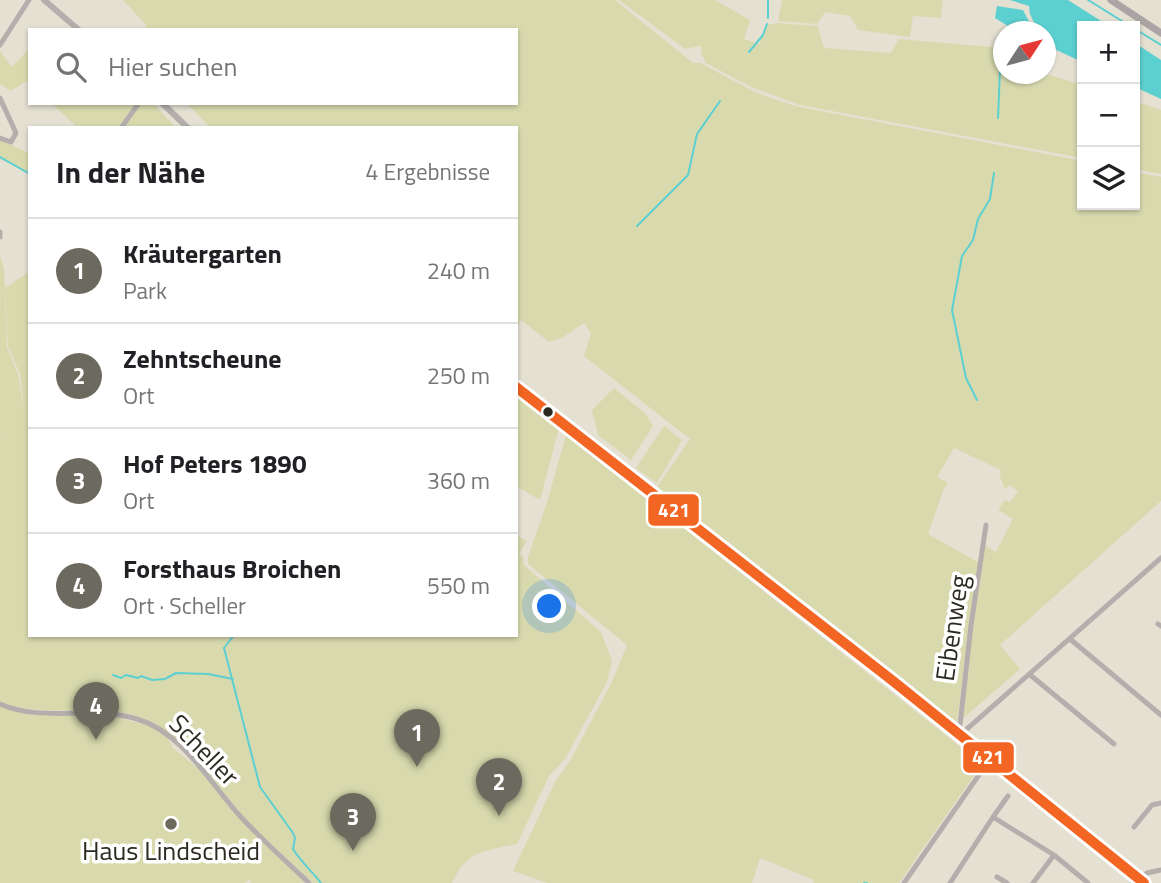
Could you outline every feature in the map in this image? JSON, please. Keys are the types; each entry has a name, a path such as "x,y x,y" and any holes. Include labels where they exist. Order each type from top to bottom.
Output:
{"main road":[{"path":"1111,0 1161,33"}],"street":[{"path":"0,45 29,0"},
{"path":"44,0 77,28"},
{"path":"0,98 16,132 11,142 0,138"},
{"path":"122,126 138,105"},
{"path":"164,105 186,126"},
{"path":"518,389 893,681 1138,882 1147,873 1161,870"},
{"name":"Eibenweg","path":"959,736 964,674 986,525"},
{"path":"959,736 1160,561"},
{"path":"1070,639 1161,715"},
{"path":"1029,674 1114,744"},
{"name":"Scheller","path":"0,704 32,714 104,712 152,724 186,752 211,778 242,818 309,883"},
{"path":"904,883 990,759"},
{"path":"950,883 1008,796"},
{"path":"1134,827 1152,805 1161,803"},
{"path":"993,817 1054,855 1088,883"},
{"path":"1033,883 1054,855"},
{"path":"997,877 1007,883"}],"green space":[{"path":"123,0 615,0 693,63 700,63 757,93 795,106 1077,160 1077,210 1140,210 1140,173 1161,177 1161,501 1000,645 1020,669 960,721 983,544 996,552 1013,519 998,510 1005,500 1010,502 1018,492 1010,485 1005,489 1000,477 1001,470 954,448 937,477 948,483 928,534 978,562 957,723 952,725 654,491 690,439 584,356 591,333 584,323 562,338 549,342 521,320 518,324 518,126 209,126 188,105 518,105 518,28 147,28"},
{"path":"619,0 715,0 750,20 744,39 759,44 768,25 777,23 818,26 824,48 891,53 899,39 993,47 993,84 1056,84 1056,77 1077,83 1077,157 800,105 751,87 706,63 701,46 685,49"},
{"path":"782,0 943,0 941,18 913,16 910,37 858,30 850,16 825,12 817,24 778,21"},
{"path":"28,50 28,83 26,81 11,91 0,84 0,51 12,67"},
{"path":"1140,103 1161,110 1161,174 1140,170"},
{"path":"53,105 137,105 121,126 75,125"},
{"path":"139,105 155,105 174,126 124,126"},
{"path":"0,139 28,153 28,173 0,159"},
{"path":"0,255 4,269 7,347 18,374 24,408 20,374 8,347 5,288 28,272 28,637 518,637 518,536 527,541 519,554 523,557 524,565 601,632 612,661 607,682 565,759 549,776 517,844 486,851 471,858 452,883 313,883 242,815 190,753 165,730 136,716 119,712 34,710 0,702"},
{"path":"614,388 646,414 653,426 631,460 598,435 592,410"},
{"path":"518,396 559,428 540,500 518,487"},
{"path":"664,426 682,440 657,483 636,468"},
{"path":"566,435 982,764 899,883 813,883 814,880 760,858 752,883 548,883 513,871 555,782 570,761 612,682 627,645 528,564"},
{"path":"0,706 32,715 103,714 151,726 167,737 173,748 201,771 242,820 305,883 250,883 252,881 249,880 244,883 0,883"}],"water":[{"path":"1010,0 1068,0 1101,21 1077,21 1077,60 1056,50 1056,21 1033,21 1029,6"},
{"path":"997,6 1023,10 1029,21 1000,21 995,18"},
{"path":"1140,46 1161,60 1161,99 1140,89"}],"waterway":[{"path":"768,0 768,18"},
{"path":"1088,0 1122,21"},
{"path":"749,52 763,35 767,24"},
{"path":"1140,32 1161,45"},
{"path":"998,118 999,84"},
{"path":"637,226 688,175 697,134 720,101"},
{"path":"0,157 28,173"},
{"path":"977,400 966,378 952,310 962,256 973,240 978,219 990,199 994,173"},
{"path":"232,637 224,648 260,787 293,833 293,849 321,883"},
{"path":"113,675 121,678 126,675 138,678 141,676 152,680 165,679 176,673 208,674 233,679"}],"transit line":[{"name":"421","path":"518,389 893,681 1144,883"}],"place":[{"name":"Forsthaus Broichen","path":"96,740"},
{"name":"Kräutergarten","path":"417,767"},
{"name":"Zehntscheune","path":"499,816"},
{"name":"Haus Lindscheid","path":"171,824"},
{"name":"Hof Peters 1890","path":"353,851"}]}
